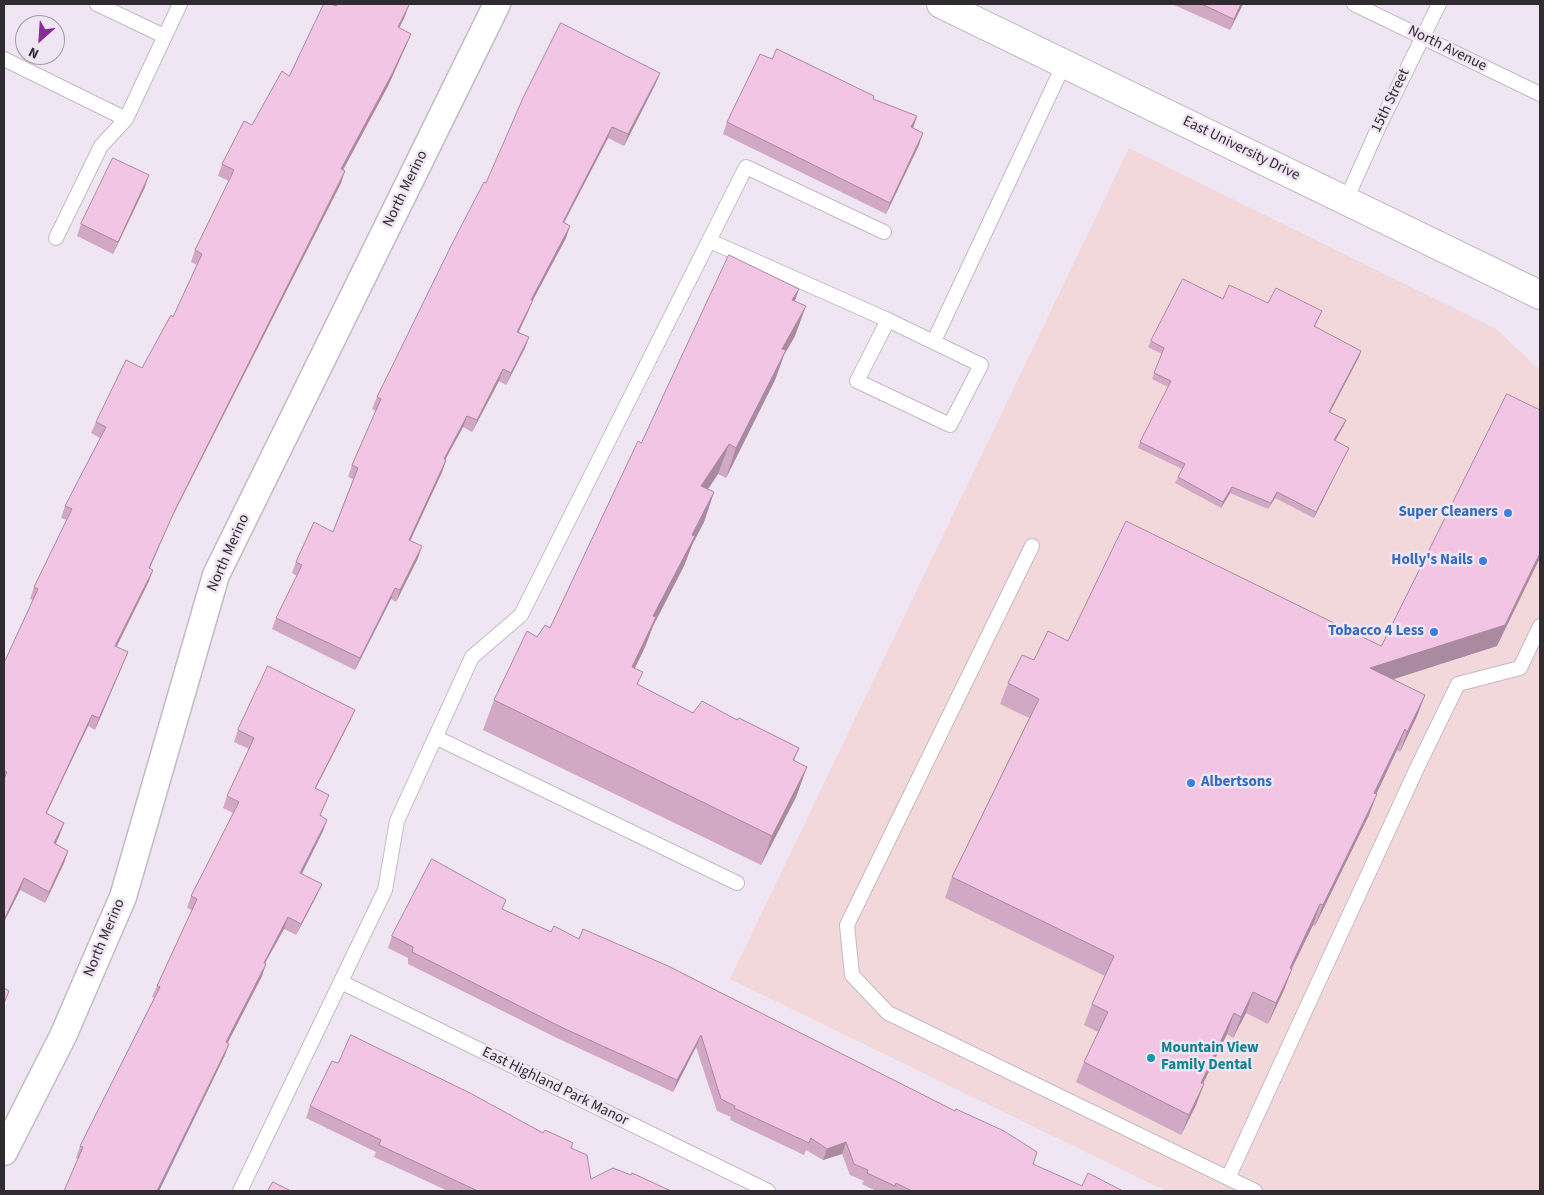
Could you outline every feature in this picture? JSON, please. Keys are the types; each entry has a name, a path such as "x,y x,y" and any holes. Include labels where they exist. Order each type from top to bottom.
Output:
{"main road":[{"name":"East University Drive","path":"941,4 1540,295"}],"street":[{"name":"North Merino","path":"4,1152 63,1036 123,896 216,575 497,4"}],"lane":[{"path":"97,4 164,36"},
{"path":"56,238 101,146 126,119 180,4"},
{"name":"North Avenue","path":"1354,4 1540,94"},
{"name":"15th Street","path":"1346,200 1380,124 1439,4"},
{"path":"4,59 126,119"},
{"path":"934,341 1064,64"},
{"path":"240,1191 385,890 397,821 472,656 521,615 746,167 884,232"},
{"path":"710,241 888,320 934,341 981,365 950,425 857,381 888,320"},
{"path":"1032,546 847,925 852,975 888,1014 1255,1191"},
{"path":"1228,1178 1418,766 1458,684 1520,668 1540,626"},
{"path":"435,737 737,883"},
{"name":"East Highland Park Manor","path":"341,982 768,1191"}],"shaded area":[{"path":"1129,148 1496,329 1540,370 1540,1191 1166,1191 730,979"}],"building":[{"path":"324,4 336,6 337,4 407,4 409,5 398,27 411,34 392,74 341,169 345,171 175,510 149,568 153,570 115,646 128,652 99,718 92,715 46,813 64,823 54,843 68,851 49,892 24,878 4,920 4,779 7,772 4,770 4,663 38,589 34,587 72,509 65,506 106,427 96,422 126,360 142,368 171,315 173,317 202,254 195,250 234,170 222,164 244,121 252,125 282,71 289,76"},
{"path":"1202,4 1241,4 1234,19"},
{"path":"561,23 660,73 628,134 612,127 563,222 570,226 531,300 533,300 517,332 529,337 511,373 503,369 477,420 467,416 444,459 446,460 409,540 422,546 400,590 395,588 360,658 276,618 302,565 296,562 314,522 333,532 358,468 352,465 381,399 377,397 452,244 484,182 486,183 523,98"},
{"path":"777,49 874,96 873,99 917,116 911,127 923,133 890,203 727,122 760,54 772,59"},
{"path":"113,158 149,175 118,242 81,224"},
{"path":"729,255 799,289 792,300 806,306 782,349 786,350 736,448 729,444 701,486 714,492 692,535 695,536 653,616 656,617 632,667 643,672 637,684 693,713 702,701 737,720 739,718 799,748 793,760 807,767 772,836 494,700 527,631 537,637 545,625 550,628 638,441 641,443"},
{"path":"1183,279 1223,299 1229,285 1268,303 1276,288 1322,311 1314,326 1361,351 1329,412 1346,420 1334,440 1349,448 1316,512 1277,492 1271,503 1232,487 1223,502 1178,477 1185,464 1140,442 1171,381 1154,373 1164,348 1151,341"},
{"name":"Albertsons","path":"1507,394 1540,410 1540,553 1505,625 1370,668 1425,695 1407,732 1405,729 1374,793 1377,794 1323,905 1320,904 1276,1003 1253,992 1241,1017 1234,1013 1201,1083 1204,1084 1189,1115 1084,1062 1108,1012 1092,1004 1114,956 952,877 1039,699 1008,683 1022,655 1034,660 1048,631 1068,641 1126,521 1381,646"},
{"path":"268,666 355,710 315,788 329,795 320,815 327,820 300,873 322,884 301,924 288,917 226,1042 229,1044 157,1191 64,1191 83,1147 80,1146 160,987 157,986 197,899 191,896 239,802 227,796 254,738 238,730"},
{"path":"432,859 506,900 502,909 551,932 554,926 579,939 583,929 668,966 955,1111 956,1109 1004,1131 1037,1152 1033,1164 1082,1186 1088,1173 1123,1191 912,1191 896,1183 895,1186 867,1173 868,1170 854,1164 846,1142 827,1149 811,1138 809,1143 734,1108 735,1106 721,1099 701,1035 677,1080 561,1027 412,952 413,947 392,936"},
{"path":"4,988 9,991 4,1003"},
{"path":"351,1035 470,1093 543,1133 545,1130 573,1143 571,1148 587,1155 591,1179 613,1168 631,1175 632,1173 671,1191 478,1191 379,1145 381,1140 310,1106 332,1061 338,1063"},
{"path":"273,1182 291,1191 268,1191"}],"place":[{"name":"Super Cleaners","path":"1508,513"},
{"name":"Holly's Nails","path":"1483,561"},
{"name":"Tobacco 4 Less","path":"1434,632"},
{"name":"Albertsons","path":"1191,783"},
{"name":"Mountain View Family Dental","path":"1151,1058"}]}
